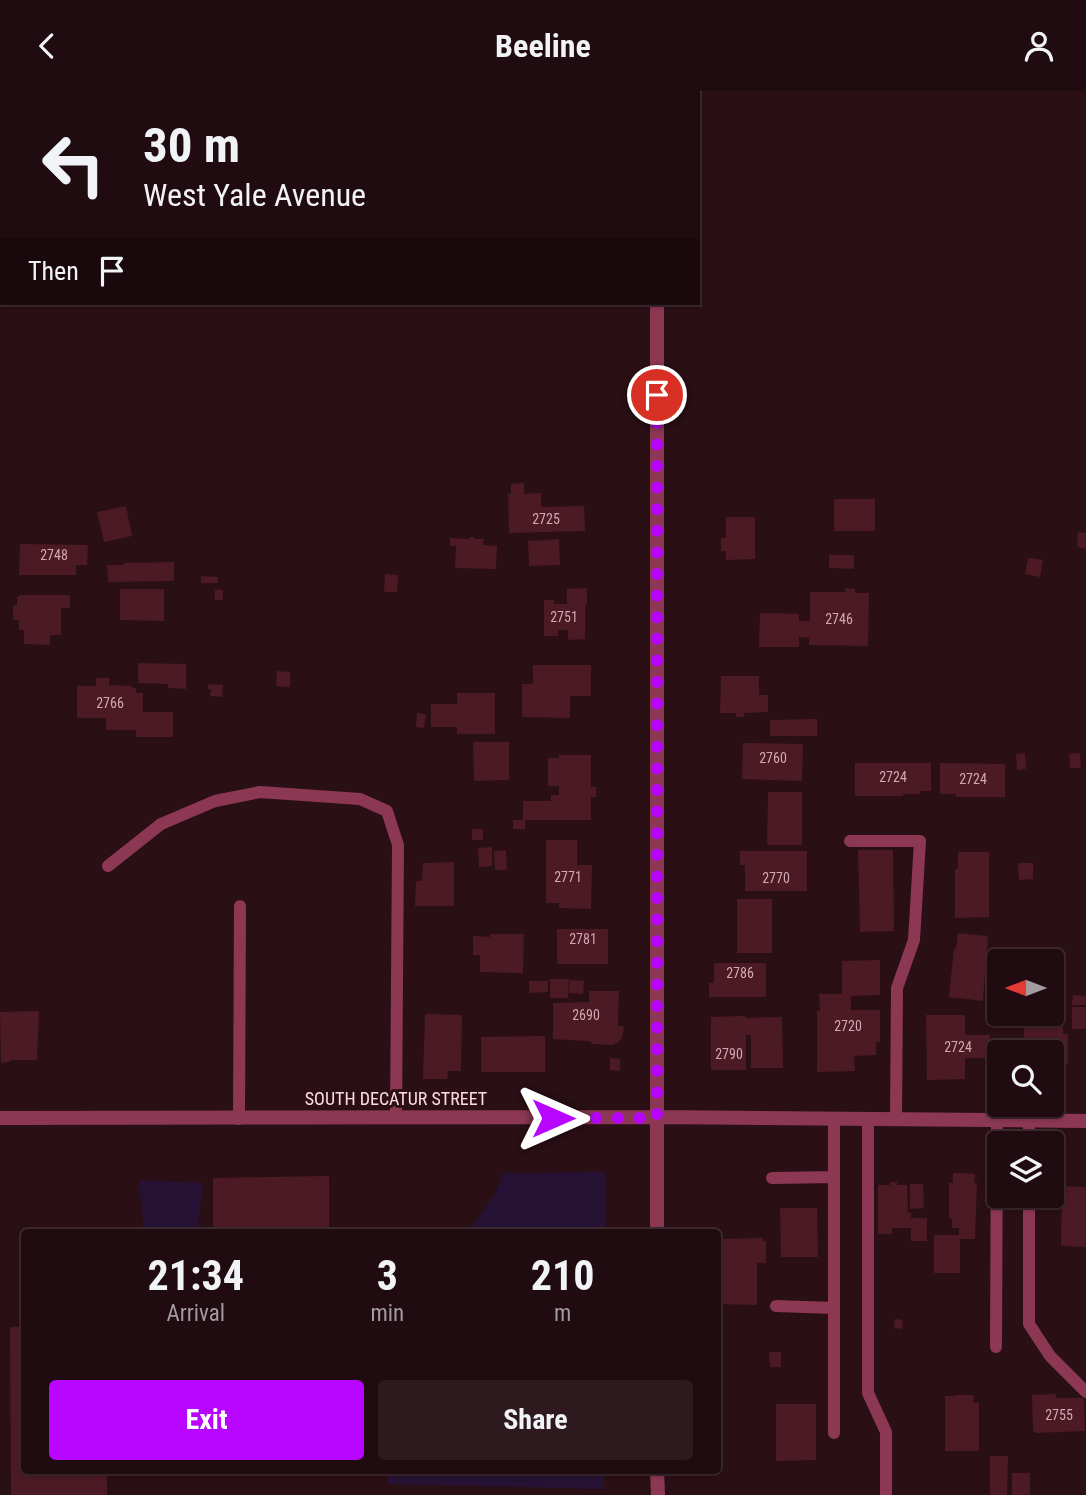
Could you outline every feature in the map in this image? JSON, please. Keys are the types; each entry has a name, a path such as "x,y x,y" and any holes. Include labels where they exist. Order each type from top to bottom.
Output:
{"street":[{"path":"657,305 657,1229"},
{"name":"SOUTH DECATUR STREET","path":"0,1118 1086,1121"},
{"path":"657,1474 657,1495"}],"lane":[{"path":"108,866 161,824 215,801 260,792 360,799 387,811 398,845 396,1118"},
{"path":"850,841 920,841 914,940 897,988 896,1119"},
{"path":"239,1119 240,907"},
{"path":"834,1119 834,1433"},
{"path":"868,1119 868,1393 886,1432 886,1495"},
{"path":"996,1347 997,1120"},
{"path":"1029,1121 1029,1131"},
{"path":"772,1178 834,1177"},
{"path":"1029,1208 1029,1324 1050,1356 1086,1392"},
{"path":"776,1306 834,1308"}],"shaded area":[{"path":"605,1172 605,1229 471,1229 494,1195 504,1173"},
{"path":"139,1180 203,1183 197,1229 144,1229"},
{"path":"389,1474 604,1474 604,1489 387,1484"}],"building":[{"path":"524,483 524,494 541,493 541,507 584,506 585,531 509,533 508,494 511,494 511,484"},
{"path":"834,499 875,499 875,531 834,531"},
{"path":"126,506 132,536 104,542 97,512"},
{"path":"726,517 755,517 755,559 726,560 726,551 721,551 721,538 726,538"},
{"path":"1078,532 1086,533 1086,549 1077,547"},
{"path":"450,538 484,539 483,545 497,546 496,569 455,568 456,546 450,546"},
{"path":"559,539 560,565 529,566 528,541"},
{"path":"20,544 88,545 87,565 76,565 76,575 19,575"},
{"path":"829,555 854,555 854,569 829,568"},
{"path":"1028,558 1043,560 1040,577 1025,574"},
{"path":"174,562 174,581 108,582 107,565"},
{"path":"385,574 398,575 397,592 384,592"},
{"path":"201,576 218,577 218,583 201,583"},
{"path":"587,588 585,639 568,640 568,630 558,630 558,636 544,636 544,600 554,600 554,604 567,604 567,589"},
{"path":"845,588 855,589 855,593 869,593 868,646 809,645 809,638 799,637 799,647 759,647 760,613 799,614 799,621 810,621 810,592 845,592"},
{"path":"120,589 164,589 164,621 120,620"},
{"path":"215,590 223,590 223,600 215,600"},
{"path":"19,595 70,595 70,608 61,608 61,635 50,635 50,645 24,644 24,630 19,630 19,620 13,620 13,605 17,605"},
{"path":"138,663 186,664 186,689 168,688 168,684 138,683"},
{"path":"533,665 591,665 591,696 570,696 570,718 522,717 522,684 533,684"},
{"path":"277,671 290,672 290,687 276,686"},
{"path":"721,676 759,676 759,695 768,695 768,712 744,713 744,717 736,717 736,713 720,713"},
{"path":"96,678 109,678 109,685 132,686 136,688 136,693 143,693 143,712 173,712 173,737 136,737 136,730 106,730 106,718 77,718 77,686 96,686"},
{"path":"208,684 223,685 222,697 210,696 211,689 208,689"},
{"path":"457,693 495,693 495,734 457,734 457,727 431,727 431,704 457,704"},
{"path":"417,713 426,714 424,728 416,727"},
{"path":"817,719 817,736 770,736 770,720"},
{"path":"473,742 509,742 509,780 474,781"},
{"path":"743,743 803,744 802,781 742,779"},
{"path":"1025,753 1026,769 1017,770 1016,754"},
{"path":"1080,753 1081,768 1070,768 1069,754"},
{"path":"559,755 591,755 591,787 596,787 596,797 591,797 591,820 523,820 523,801 551,801 551,795 559,795 559,786 548,786 548,758 559,758"},
{"path":"855,763 931,763 931,791 903,796 855,796"},
{"path":"940,763 1005,764 1005,797 956,797 956,794 940,794"},
{"path":"768,792 802,792 802,845 767,845"},
{"path":"513,820 525,820 525,829 513,829"},
{"path":"472,829 483,829 483,840 472,840"},
{"path":"546,840 577,840 577,865 592,865 591,909 559,908 559,903 546,903"},
{"path":"492,847 492,866 479,867 478,848"},
{"path":"506,850 507,870 495,870 494,851"},
{"path":"858,850 893,850 894,931 860,932"},
{"path":"740,851 807,851 807,891 745,891 745,865 740,865"},
{"path":"958,852 989,852 989,917 955,918 955,869 958,869"},
{"path":"454,862 454,906 415,906 416,881 422,881 423,863"},
{"path":"1018,863 1033,863 1033,879 1019,880"},
{"path":"737,899 772,899 772,953 737,953"},
{"path":"557,929 608,929 608,964 557,964"},
{"path":"958,933 988,936 983,1001 949,997"},
{"path":"490,934 524,934 523,973 480,972 480,955 473,955 473,936 490,937"},
{"path":"880,960 880,995 851,996 851,1010 880,1010 880,1042 876,1042 876,1055 854,1056 855,1071 817,1072 819,994 842,994 842,961"},
{"path":"714,963 766,963 766,997 709,997 709,983 714,983"},
{"path":"550,979 569,979 568,998 550,998"},
{"path":"570,980 584,981 583,994 569,993"},
{"path":"529,981 548,981 548,992 529,993"},
{"path":"589,991 619,991 618,1026 624,1028 622,1038 612,1045 553,1039 553,1003 589,1002"},
{"path":"1073,995 1086,996 1086,1005 1072,1005"},
{"path":"1072,1007 1086,1007 1086,1029 1072,1029"},
{"path":"39,1011 37,1060 10,1060 1,1063 0,1012"},
{"path":"425,1014 462,1015 461,1071 448,1071 447,1079 423,1079"},
{"path":"926,1015 965,1015 965,1035 990,1035 990,1040 987,1040 987,1058 965,1058 965,1079 927,1080"},
{"path":"711,1017 782,1017 783,1068 751,1068 751,1035 746,1035 746,1070 711,1070"},
{"path":"1024,1026 1063,1026 1063,1034 1068,1034 1068,1064 1064,1064 1064,1040 1024,1040"},
{"path":"545,1036 545,1072 481,1072 481,1037"},
{"path":"610,1058 620,1059 620,1071 610,1070"},
{"path":"953,1173 975,1174 975,1239 960,1239 960,1273 934,1273 934,1235 959,1235 959,1228 952,1228 952,1218 949,1218 949,1183 953,1183"},
{"path":"329,1176 329,1229 213,1229 213,1178"},
{"path":"890,1182 907,1185 908,1213 911,1213 911,1218 927,1218 927,1241 911,1241 911,1228 892,1228 892,1234 878,1234 878,1185 890,1185"},
{"path":"910,1184 923,1184 924,1208 910,1209"},
{"path":"1064,1186 1086,1187 1086,1247 1061,1246"},
{"path":"780,1208 817,1208 818,1257 781,1257"},
{"path":"763,1238 763,1241 766,1241 766,1263 757,1263 757,1305 721,1304 721,1239"},
{"path":"895,1319 903,1320 902,1329 894,1328"},
{"path":"10,1327 21,1327 21,1474 107,1474 107,1495 11,1495"},
{"path":"769,1352 781,1352 781,1367 770,1367"},
{"path":"1056,1394 1056,1398 1084,1398 1085,1431 1033,1431 1032,1395"},
{"path":"974,1395 973,1403 979,1403 979,1451 945,1451 945,1396"},
{"path":"776,1404 816,1404 816,1460 776,1461"},
{"path":"990,1456 1008,1456 1007,1495 990,1495"},
{"path":"1012,1473 1030,1473 1030,1495 1012,1495"}],"route":[{"path":"553,1118 657,1118 657,395"}]}
